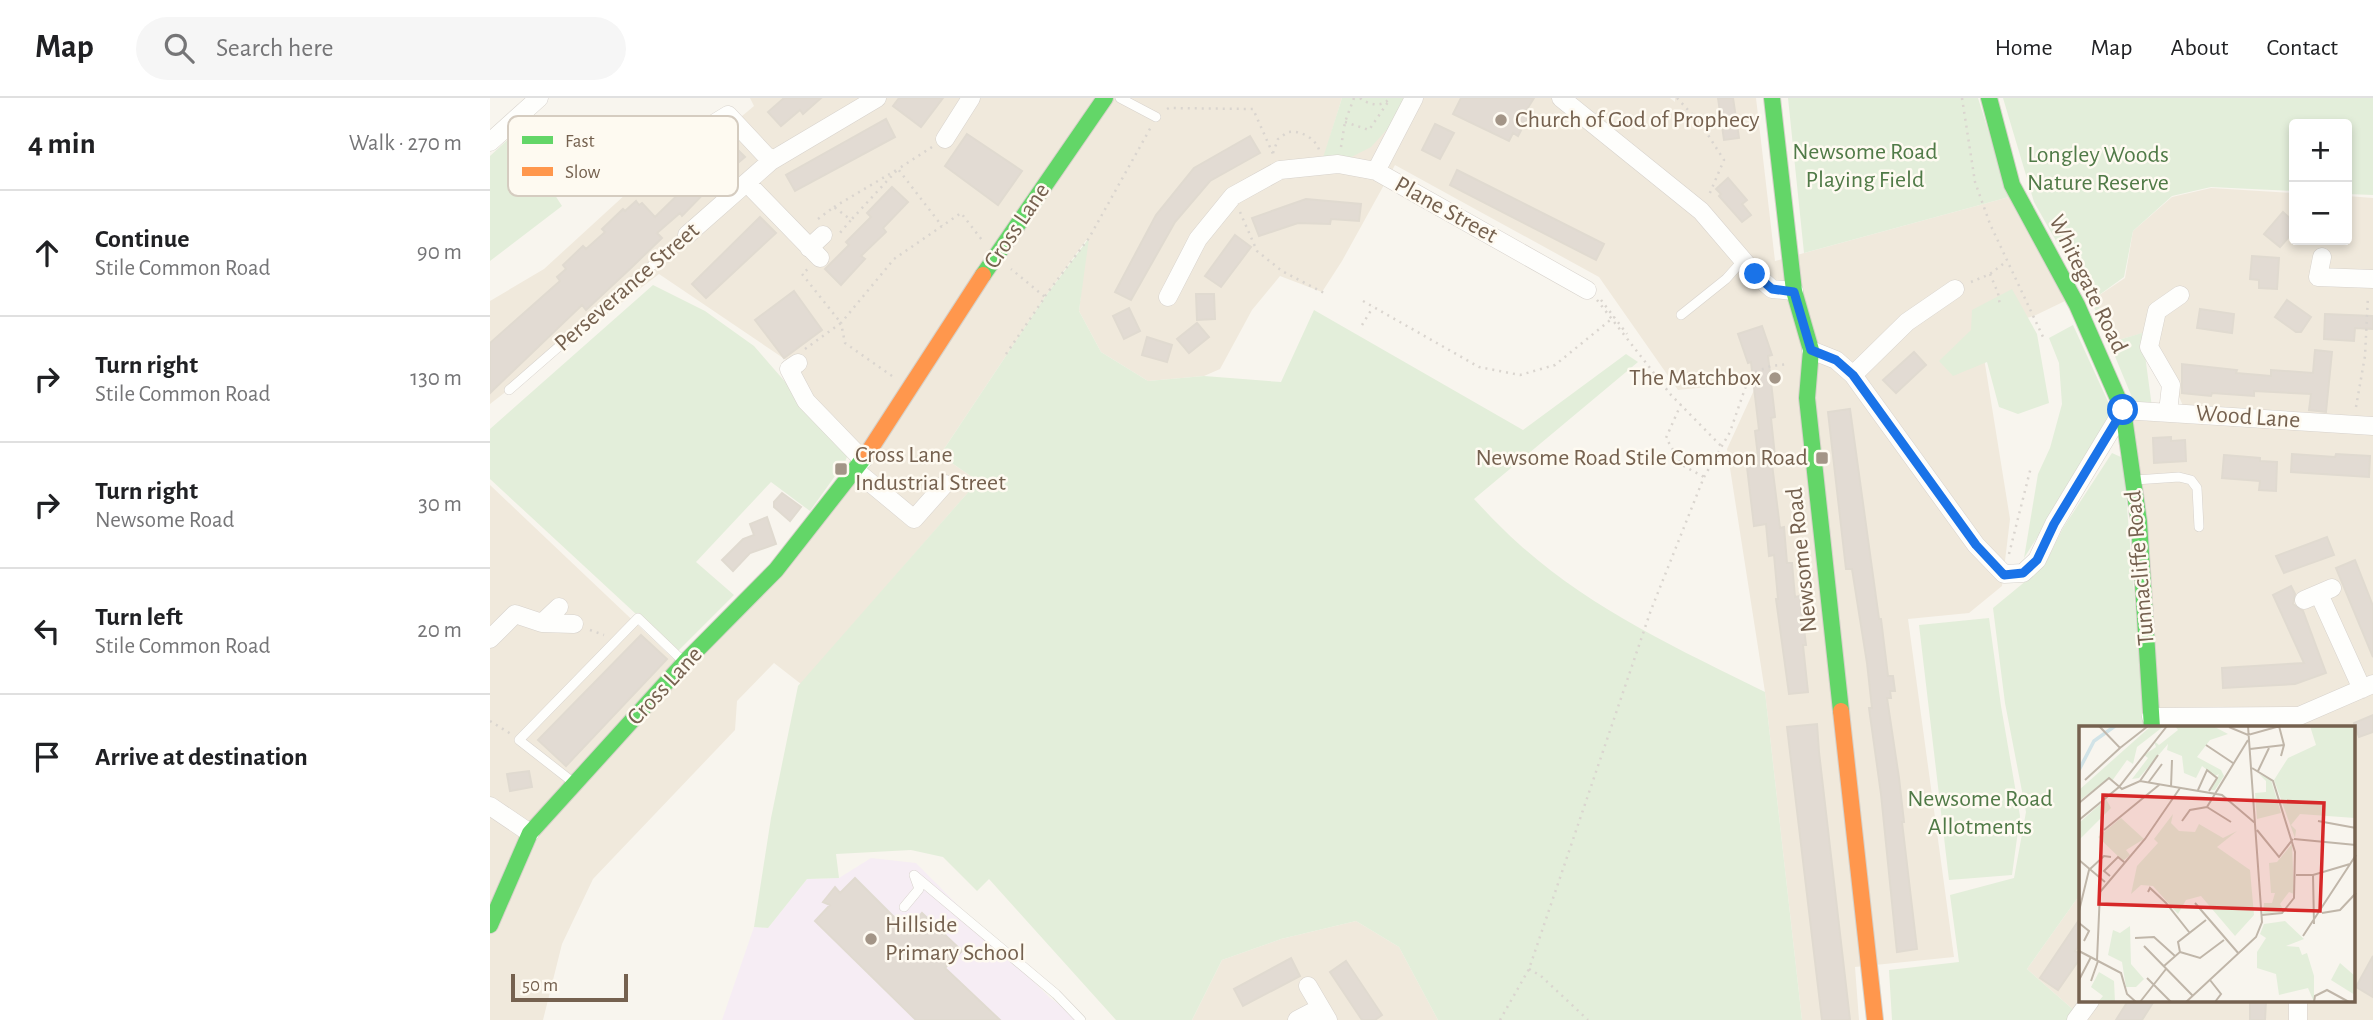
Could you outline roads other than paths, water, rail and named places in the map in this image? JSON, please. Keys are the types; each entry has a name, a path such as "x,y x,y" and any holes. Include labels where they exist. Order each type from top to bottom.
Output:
{"street":[{"path":"519,116 539,98"},
{"name":"Perseverance Street","path":"738,191 771,161 877,98"},
{"path":"945,139 971,98"},
{"name":"Cross Lane","path":"490,925 530,833 685,663 776,570 859,465 995,257 1105,98"},
{"name":"Plane Street","path":"1414,98 1376,171 1587,290"},
{"path":"1561,98 1701,211 1742,260 1772,289 1794,292"},
{"name":"Newsome Road","path":"1772,98 1794,292 1810,356 1807,398 1875,1020"},
{"name":"Whitegate Road","path":"1989,98 2012,184 2077,305 2123,410"},
{"path":"490,142 508,126"},
{"path":"738,126 771,161"},
{"path":"1168,297 1198,239 1233,196 1276,162 1330,164 1376,171"},
{"path":"747,183 814,253 823,235"},
{"name":"Perseverance Street","path":"687,235 732,196"},
{"path":"2322,257 2318,276 2371,279"},
{"path":"1853,375 1908,322 1955,289"},
{"path":"2168,412 2171,386 2149,347 2157,311 2180,295"},
{"path":"1810,356 1836,360 1853,375 1976,545 2004,575 2023,573 2037,560 2054,524 2123,410"},
{"path":"798,363 789,369 806,401 859,465 914,519 945,484"},
{"name":"Wood Lane","path":"2123,410 2373,426"},
{"name":"Tunnacliffe Road","path":"2123,410 2139,522 2152,722"},
{"path":"2152,722 2299,722 2367,686 2318,594"},
{"path":"542,623 559,607"},
{"path":"490,639 515,614 542,623 574,624"},
{"path":"490,806 530,833"},
{"path":"1297,1020 1324,1014 1308,986"},
{"path":"2076,1020 2089,1002"},
{"path":"2298,1002 2298,1020"}],"lane":[{"path":"1120,98 1156,117"},
{"name":"Perseverance Street","path":"509,390 687,235"},
{"path":"1681,314 1726,279 1742,260"},
{"path":"2133,480 2179,477 2192,480 2197,488 2199,527"},
{"path":"576,784 519,740 616,637 638,618 685,663"},
{"path":"904,907 919,889 914,875 1056,994 1081,1020"}],"place":[{"name":"Church of God of Prophecy","path":"1501,120"},
{"name":"The Matchbox","path":"1775,378"},
{"name":"Newsome Road Stile Common Road","path":"1822,458"},
{"name":"Cross Lane Industrial Street","path":"841,469"},
{"name":"Hillside Primary School","path":"871,939"}],"park label":[{"name":"Newsome Road Playing Field","path":"1865,166"},
{"name":"Longley Woods Nature Reserve","path":"2098,169"},
{"name":"Newsome Road Allotments","path":"1980,813"}]}
